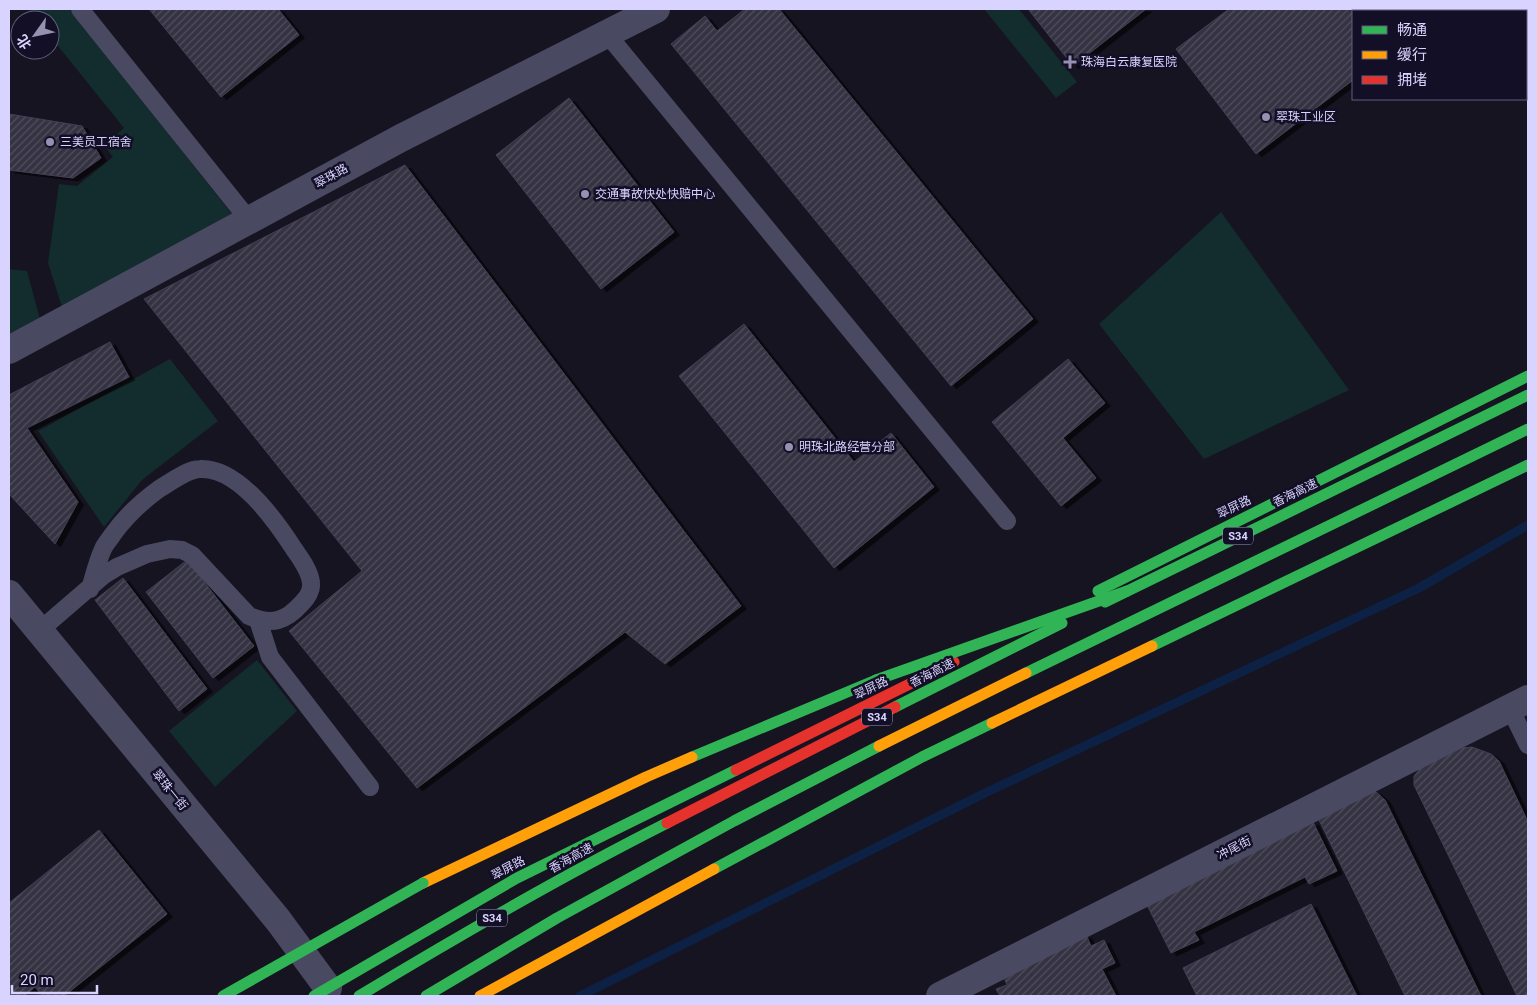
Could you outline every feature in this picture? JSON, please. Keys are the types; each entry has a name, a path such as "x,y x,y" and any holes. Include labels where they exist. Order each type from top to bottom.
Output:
{"main road":[{"name":"翠屏路","path":"321,992 517,878 1528,376"},
{"name":"香海高速","path":"359,996 455,938 627,843 1127,591 1528,395"},
{"path":"426,996 565,914 734,821 899,736 1528,429"},
{"path":"480,996 922,757 1528,465"},
{"path":"223,996 423,883 646,777 876,680 1127,591"}],"street":[{"name":"翠珠路","path":"9,350 401,138 656,9"},
{"name":"翠珠一街","path":"9,594 278,920 321,992"},
{"name":"冲尾街","path":"940,996 966,990 1519,704"}],"lane":[{"path":"80,9 249,220"},
{"path":"607,34 1007,521"},
{"path":"40,631 60,612 90,589 104,575 147,554 170,549 182,550 192,555 249,616 258,620 273,622 283,620 293,613 306,598 312,584 309,573 283,531 265,508 246,490 221,472 199,469 176,478 144,500 124,519 103,548 90,589"},
{"path":"258,620 270,658 370,787"},
{"path":"1519,704 1528,745"}],"green space":[{"path":"69,9 235,218 63,310 48,263 59,184 77,186 113,157 104,145 124,128 60,48 60,10 29,10"},
{"path":"984,9 1019,9 1077,82 1056,98"},
{"path":"1221,212 1349,390 1204,459 1099,324"},
{"path":"9,269 27,271 41,323 9,341"},
{"path":"170,359 218,421 142,480 104,527 38,431"},
{"path":"257,660 297,711 215,787 169,731"}],"building":[{"path":"149,9 278,9 299,35 221,97"},
{"path":"745,9 779,9 1033,319 951,386 671,44 705,16 717,31"},
{"path":"1028,9 1146,9 1073,66"},
{"name":"翠珠工业区","path":"1229,9 1447,9 1352,10 1352,81 1256,154 1176,49"},
{"name":"交通事故快处快赔中心","path":"569,98 674,232 601,289 496,155"},
{"name":"三美员工宿舍","path":"9,114 82,126 101,158 73,178 9,170"},
{"path":"405,165 741,606 665,664 625,632 417,788 289,631 362,571 144,299"},
{"name":"明珠北路经营分部","path":"744,324 854,462 891,433 934,487 834,568 679,376"},
{"path":"110,342 129,377 27,428 78,502 55,544 9,494 9,395"},
{"path":"1068,359 1105,403 1063,438 1096,478 1061,506 992,422"},
{"path":"187,560 254,646 213,678 146,592"},
{"path":"123,578 207,689 179,711 95,600"},
{"path":"1472,747 1491,754 1499,761 1528,822 1528,996 1517,996 1414,785 1414,776 1420,769 1461,748"},
{"path":"1370,791 1376,792 1385,800 1481,996 1405,996 1317,816"},
{"path":"1313,822 1337,871 1309,884 1305,877 1194,932 1199,940 1171,953 1147,905"},
{"path":"99,830 167,914 64,996 43,996 35,987 24,996 9,996 9,903"},
{"path":"1311,904 1357,996 1197,996 1183,968"},
{"path":"1086,935 1091,946 1104,940 1115,963 1102,969 1116,996 1000,996 996,989 1007,985 1003,975"}],"waterway":[{"path":"580,996 985,793 1419,588 1528,525"}],"traffic: fast":[{"path":"1098,591 1528,376"},
{"path":"1105,602 1528,395"},
{"path":"1026,673 1528,429"},
{"path":"1152,646 1528,465"},
{"path":"876,680 1127,591"},
{"path":"895,707 1062,623"},
{"path":"692,757 876,680"},
{"path":"714,869 922,757 992,723"},
{"path":"426,996 557,918 734,821 879,746"},
{"path":"314,996 517,878 736,770"},
{"path":"359,996 512,906 667,823"},
{"path":"223,996 423,883"}],"traffic: slow":[{"path":"992,723 1152,646"},
{"path":"879,746 1026,673"},
{"path":"423,883 692,757"},
{"path":"480,996 714,869"}],"traffic: jam":[{"path":"736,770 954,662"},
{"path":"667,823 895,707"}],"place":[{"name":"珠海白云康复医院","path":"1070,62"},
{"name":"翠珠工业区","path":"1266,117"},
{"name":"三美员工宿舍","path":"50,142"},
{"name":"交通事故快处快赔中心","path":"585,194"},
{"name":"明珠北路经营分部","path":"789,447"}]}
